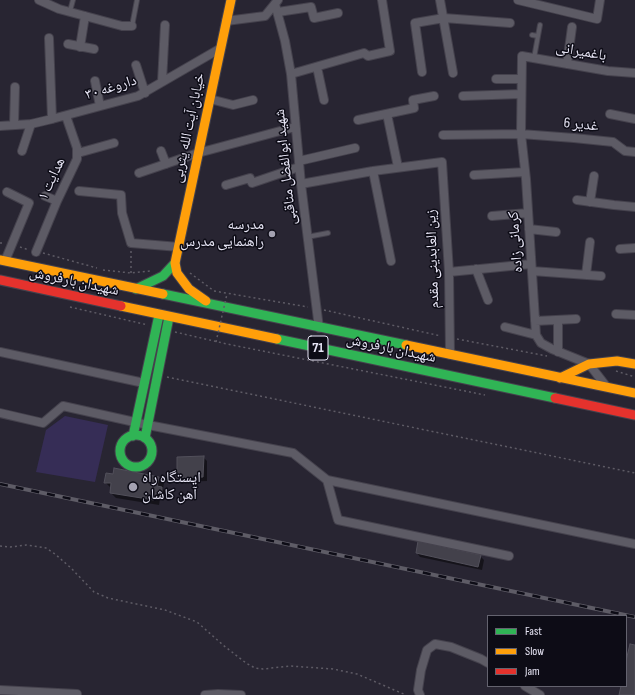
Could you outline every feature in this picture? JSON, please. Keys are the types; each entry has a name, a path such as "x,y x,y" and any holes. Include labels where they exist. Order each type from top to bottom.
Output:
{"main road":[{"name":"خیابان آیت الله یثربی","path":"175,263 231,0"},
{"name":"شهیدان بارفروش","path":"3,261 422,350 635,393"},
{"path":"136,289 163,276 175,263 178,272 189,289 213,306"},
{"name":"شهیدان بارفروش","path":"0,280 635,415"},
{"path":"133,436 159,315"},
{"path":"145,438 169,317"},
{"path":"417,368 422,365 425,360 425,355 422,350"},
{"path":"465,380 461,369 463,363 468,359"},
{"path":"560,378 588,364 617,361 635,364"},
{"path":"144,383 156,386"},
{"path":"133,436 145,438 151,445 151,456 145,465 135,467 126,463 120,450 124,441 133,436"}],"street":[{"path":"39,0 59,9 122,26 132,26"},
{"path":"291,74 364,53 368,56 390,51 382,0"},
{"path":"440,0 452,73"},
{"path":"518,0 538,2 597,19 600,0"},
{"path":"226,21 265,16 277,2"},
{"name":"شهید ابوالفضل مناقبی","path":"277,2 291,74 301,184 319,328"},
{"path":"278,12 311,7 314,18 338,13"},
{"path":"80,47 85,16"},
{"path":"422,72 415,23 444,18 510,23"},
{"path":"162,82 165,25"},
{"path":"567,64 572,27"},
{"path":"49,38 52,119"},
{"path":"68,44 94,49"},
{"name":"داروغه ۳۰","path":"0,126 31,124 127,100 145,93 220,48"},
{"name":"باغمیرانی","path":"522,56 608,72 635,73"},
{"name":"کرمانی زاده","path":"522,56 521,134 536,335"},
{"path":"136,65 145,93"},
{"path":"317,67 324,100"},
{"path":"496,79 521,79"},
{"path":"95,81 100,106"},
{"path":"14,125 15,87"},
{"path":"463,96 521,94"},
{"path":"358,120 414,108 413,100 434,96"},
{"path":"210,99 233,105 253,100"},
{"path":"301,184 398,168 387,114"},
{"path":"610,114 635,119"},
{"name":"هدایت ۱","path":"36,252 57,200 77,159 78,153 66,116"},
{"path":"22,151 31,124"},
{"path":"139,173 198,153 295,127"},
{"name":"غدیر 6","path":"443,135 521,134 574,138 613,142 625,151 635,152"},
{"path":"78,153 114,143"},
{"path":"226,185 250,178 252,183 299,164 355,148"},
{"path":"161,151 166,164"},
{"name":"زین العابدینی مقدم","path":"398,168 442,162 449,272 450,355"},
{"path":"373,171 391,261"},
{"path":"474,175 525,172"},
{"path":"590,202 594,176"},
{"path":"79,191 121,195 122,213 131,243 179,247"},
{"path":"3,261 12,245 29,204 7,192"},
{"path":"45,196 57,200"},
{"path":"577,200 635,207"},
{"path":"492,216 528,213"},
{"path":"529,230 556,232"},
{"path":"586,275 590,242"},
{"path":"620,249 635,248"},
{"path":"449,272 476,269 531,267 600,276"},
{"path":"476,269 488,300"},
{"path":"616,314 635,315"},
{"path":"535,321 576,319"},
{"path":"558,320 558,352"},
{"path":"505,327 536,335 541,343 558,352 588,364 607,388"},
{"path":"0,352 144,383"},
{"path":"0,414 44,423 64,406 148,425 292,453 327,480 635,544"},
{"path":"327,480 338,520 509,556"},
{"path":"420,695 418,690 427,650 435,644 451,647 487,663"},
{"path":"527,687 540,695"},
{"path":"0,690 77,694"},
{"path":"205,695 240,695"}],"lane":[{"path":"70,11 73,0"},
{"path":"132,26 137,0"},
{"path":"534,58 540,25"},
{"path":"532,35 538,36"},
{"path":"308,237 328,233"}],"path":[{"path":"0,243 101,269 131,273 150,271"},
{"path":"131,243 131,273"},
{"path":"188,272 214,291 226,294 316,308 550,357"},
{"path":"216,342 226,294"},
{"path":"67,306 156,328"},
{"path":"167,330 216,342 486,395"},
{"path":"615,371 635,376"},
{"path":"158,375 635,473"},
{"path":"0,546 10,547 26,545 46,548 71,568 94,592 108,598 165,610 197,622 223,645 255,668 263,669 290,666 333,669 357,674 406,695"}],"shaded area":[{"path":"65,416 108,425 95,482 36,472 46,430"}],"building":[{"path":"204,456 203,477 177,478 177,457"},
{"path":"114,468 159,477 157,486 162,487 162,494 155,494 154,500 110,493 111,483 104,483 106,473 113,474"},
{"path":"418,541 481,555 478,567 416,553"},
{"path":"630,644 635,645 635,695 619,695 621,687 627,687 627,657"}],"railway":[{"path":"0,484 625,615"},
{"path":"627,615 635,617"}],"traffic: fast":[{"path":"136,289 163,276 175,263"},
{"path":"163,294 406,345"},
{"path":"133,436 159,315"},
{"path":"145,438 169,317"},
{"path":"277,339 555,398"},
{"path":"136,435 147,440 152,451 147,462 136,467 125,462 120,451 125,440 136,435"}],"traffic: slow":[{"path":"206,301 189,289 177,273 175,263 231,0"},
{"path":"0,260 163,294"},
{"path":"121,306 277,339"},
{"path":"406,345 635,393"},
{"path":"560,378 589,364 617,361 635,364"}],"traffic: jam":[{"path":"0,280 121,306"},
{"path":"555,398 635,415"}],"place":[{"name":"مدرسه راهنمایی مدرس","path":"272,234"},
{"name":"ایستگاه راه آهن کاشان","path":"133,487"}]}
